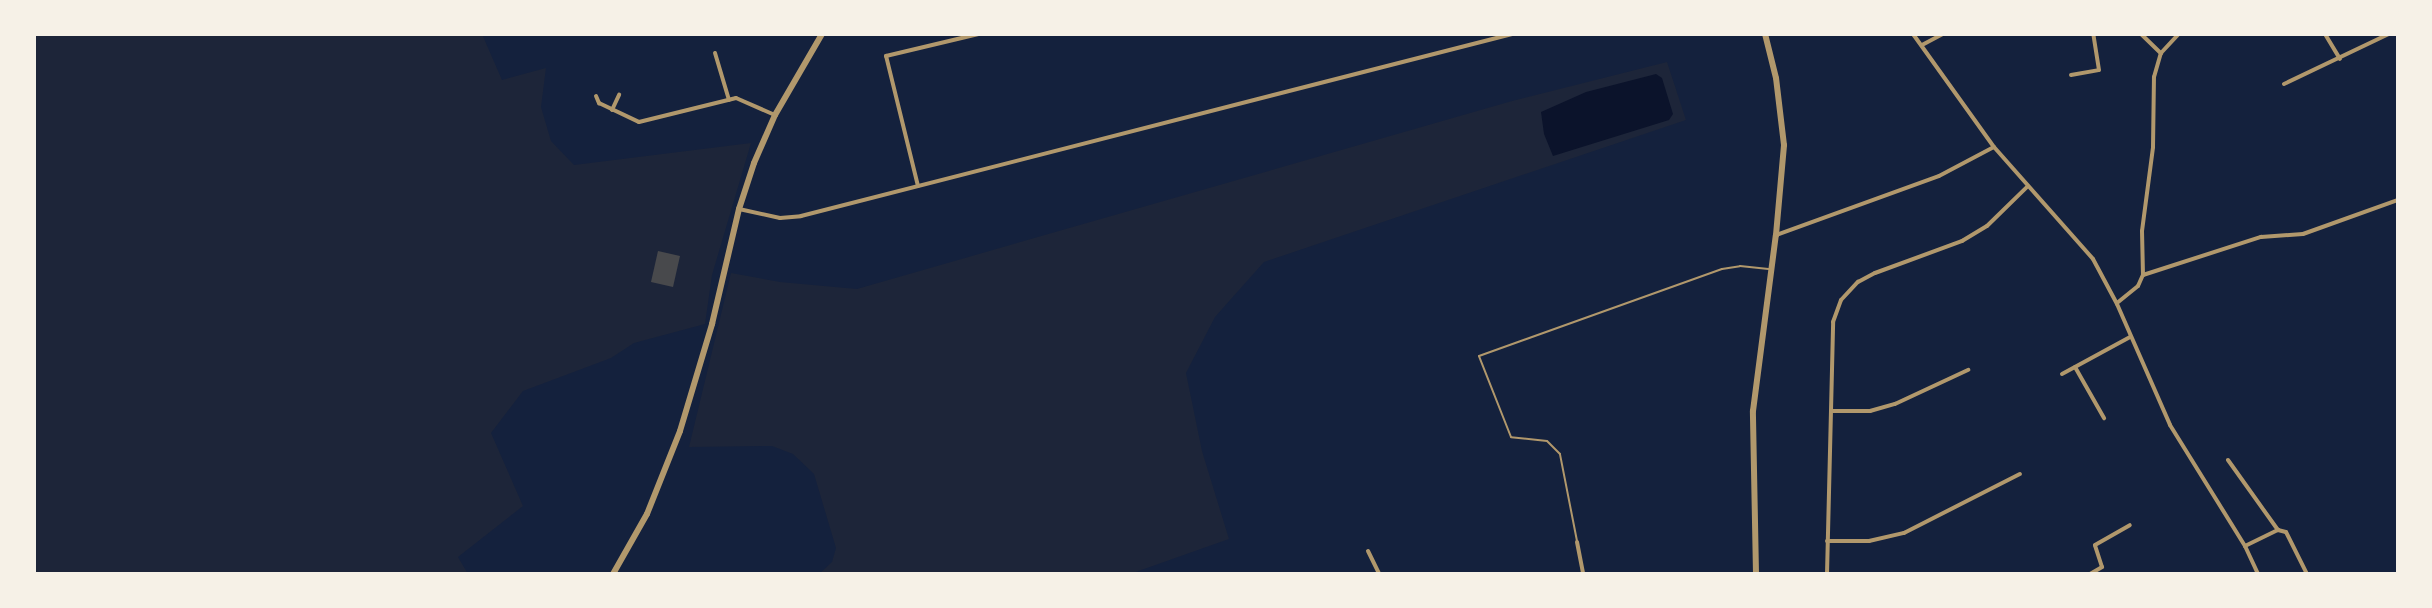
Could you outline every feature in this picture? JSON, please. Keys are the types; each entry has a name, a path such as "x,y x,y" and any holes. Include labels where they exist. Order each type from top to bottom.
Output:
{"street":[{"path":"613,574 647,514 680,431 712,324 739,209 775,115 822,34"},
{"path":"918,186 886,56 978,34"},
{"path":"739,209 780,218 801,216 1512,34"},
{"path":"1756,574 1753,411 1776,235 1783,125 1765,34"},
{"path":"1913,34 1994,147 2093,259 2117,304 2170,425 2245,546 2258,574"},
{"path":"1922,45 1943,34"},
{"path":"2071,75 2099,70 2093,34"},
{"path":"2141,34 2161,53"},
{"path":"2117,304 2138,286 2143,275 2142,231 2153,147 2154,77 2161,53 2179,34"},
{"path":"2325,34 2340,59"},
{"path":"2284,84 2389,34"},
{"path":"715,53 729,100"},
{"path":"612,110 619,95"},
{"path":"596,96 599,103 639,122 736,98 775,115"},
{"path":"1776,235 1939,176 1994,147"},
{"path":"1827,574 1833,322 1841,300 1858,282 1875,273 1962,241 1987,226 2028,186"},
{"path":"2143,275 2261,237 2303,234 2398,200"},
{"path":"2062,374 2130,337"},
{"path":"2075,367 2104,418"},
{"path":"1832,411 1870,411 1895,404 1968,370"},
{"path":"2228,460 2278,530"},
{"path":"1827,541 1869,541 1904,533 2020,474"},
{"path":"2090,574 2102,567 2095,545 2130,525"},
{"path":"2245,546 2278,530 2286,532 2307,574"},
{"path":"1577,542 1583,574"},
{"path":"1368,551 1379,574"}],"lane":[{"path":"1577,542 1560,454 1547,441 1511,437 1479,356 1722,269 1740,266 1772,269"}],"shaded area":[{"path":"34,34 482,34 502,80 546,68 541,107 551,141 574,165 751,143 712,275 705,324 634,343 611,358 523,391 491,433 523,506 458,557 468,574 34,574"},
{"path":"1667,62 1686,120 1264,262 1215,317 1186,373 1202,451 1229,539 1130,574 819,574 832,562 836,548 814,474 793,454 772,446 689,447 731,273 780,282 857,289 1512,101"},
{"path":"1656,74 1662,78 1673,114 1669,120 1553,156 1544,134 1541,112 1586,92"}],"building":[{"path":"658,251 680,256 673,287 651,282"}]}
